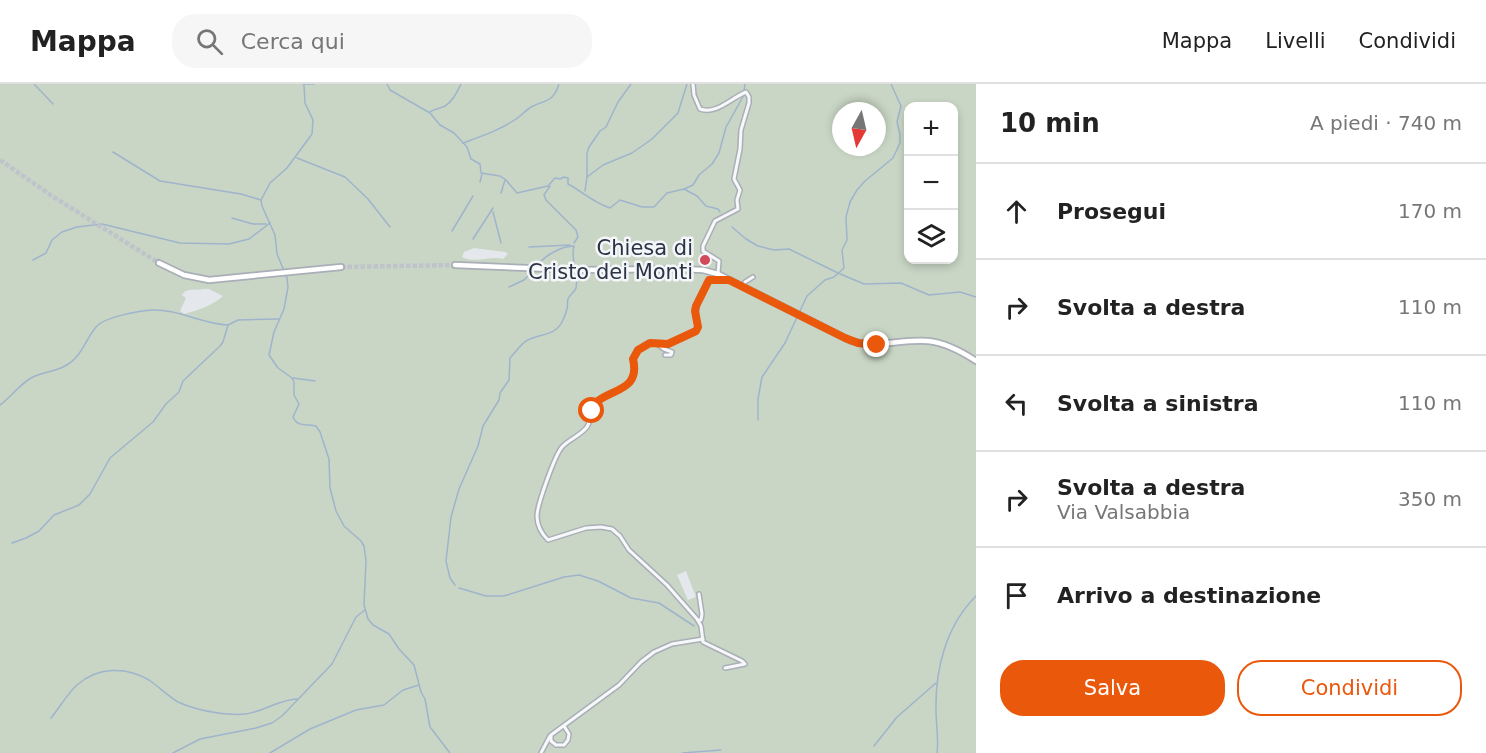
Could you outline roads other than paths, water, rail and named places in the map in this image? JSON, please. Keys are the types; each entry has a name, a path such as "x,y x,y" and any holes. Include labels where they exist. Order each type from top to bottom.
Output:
{"main road":[{"path":"159,262 184,275 201,279 224,279 340,267"},
{"path":"455,264 578,270 680,268 703,270 718,274 858,343 877,345 920,341 937,342 976,361"}],"street":[{"path":"693,84 700,109 705,111 714,111 742,93 746,92 749,97 741,130 734,179 740,190 737,200 738,209 716,221 703,246 704,251 719,261 718,274"},
{"path":"745,282 753,277"},
{"path":"725,668 745,664 703,642 701,626 697,620 667,585 629,550 620,536 612,529 586,528 548,540 538,525 538,509 560,448 588,426 592,406 602,396 620,391 631,380 634,372 633,359 638,350 650,343 668,344 696,331 698,327 696,306 707,283 709,280 729,280"},
{"path":"656,343 672,352 671,355 665,355"},
{"path":"697,620 701,620 702,614 699,594"},
{"path":"541,753 551,735 619,685 640,662 654,652 672,644 703,639"},
{"path":"551,735 551,741 556,746 564,745 569,734 564,726"}],"waterway":[{"path":"34,84 53,104"},
{"path":"303,84 314,84"},
{"path":"387,84 390,90 430,113 440,125 454,133 467,147 471,159 480,164 481,173 500,176 517,193 548,186 555,178 564,177 568,178 568,184 610,208 620,200 642,207 654,207 667,193 684,189 697,196 706,206 718,209 720,212"},
{"path":"430,112 448,104 461,84"},
{"path":"463,143 504,126 531,107 548,100 559,84"},
{"path":"585,191 589,147 600,131 606,127 618,102 631,84"},
{"path":"587,177 603,165 632,153 652,139 678,113 687,84"},
{"path":"744,91 745,84"},
{"path":"758,420 758,399 762,377 785,343 807,296 825,280 834,277 844,268 842,250 847,240 846,217 850,202 865,181 893,158 900,143 897,122 901,106 891,84"},
{"path":"304,85 305,103 313,120 312,134 287,168 270,183 261,200 275,235 277,254 287,278 288,287 284,309 274,332 269,355 278,368 294,382 294,395 299,404 293,417 302,424 316,426 320,432 329,459 330,488 336,511 344,526 364,546 366,561 364,605 368,619 373,625 389,634 414,665 425,699 430,727 450,753"},
{"path":"684,189 693,185 699,175 712,164 719,153 726,127 744,95"},
{"path":"113,152 160,181 241,194 261,200"},
{"path":"297,158 345,177 368,199 390,227"},
{"path":"480,182 482,174"},
{"path":"501,193 505,180"},
{"path":"550,186 544,195 546,200 576,230 578,237 574,243"},
{"path":"452,231 473,196"},
{"path":"473,239 493,208"},
{"path":"493,212 501,243"},
{"path":"232,218 253,224 266,224"},
{"path":"33,260 46,253 52,240 62,232 77,227 102,224 180,243 229,244 249,239 270,223"},
{"path":"732,227 758,246 774,250 789,249 864,284 901,283 929,295 960,292 976,297"},
{"path":"529,247 570,245"},
{"path":"455,585 450,578 446,561 451,517 459,489 478,446 483,426 509,380 510,358 526,341 559,327 566,312 568,299 576,288 574,246 553,252 537,266"},
{"path":"509,287 524,280 534,270"},
{"path":"0,405 31,378 61,368 71,362 96,327 114,317 162,310 228,325"},
{"path":"12,543 39,531 54,515 79,505 90,494 110,458 153,422 166,404 179,392 183,381 220,346 228,325 238,320 279,319"},
{"path":"293,378 315,381"},
{"path":"459,588 486,596 504,596 564,577 579,575 598,581 631,598 659,603 694,626"},
{"path":"937,753 936,695 940,664 950,634 976,596"},
{"path":"173,753 200,739 256,728 272,723 282,716 332,664 356,617 365,610"},
{"path":"51,718 77,685 93,675 112,671 140,675 178,702 218,713 245,714 284,701 298,699"},
{"path":"874,746 897,717 936,683"},
{"path":"270,753 310,729 356,710 384,705 403,690 419,685"},
{"path":"682,753 721,750"}],"tunnel":[{"path":"0,160 52,196 159,263"},
{"path":"341,267 455,265"}],"place":[{"name":"Chiesa di Cristo dei Monti","path":"705,260"}]}
